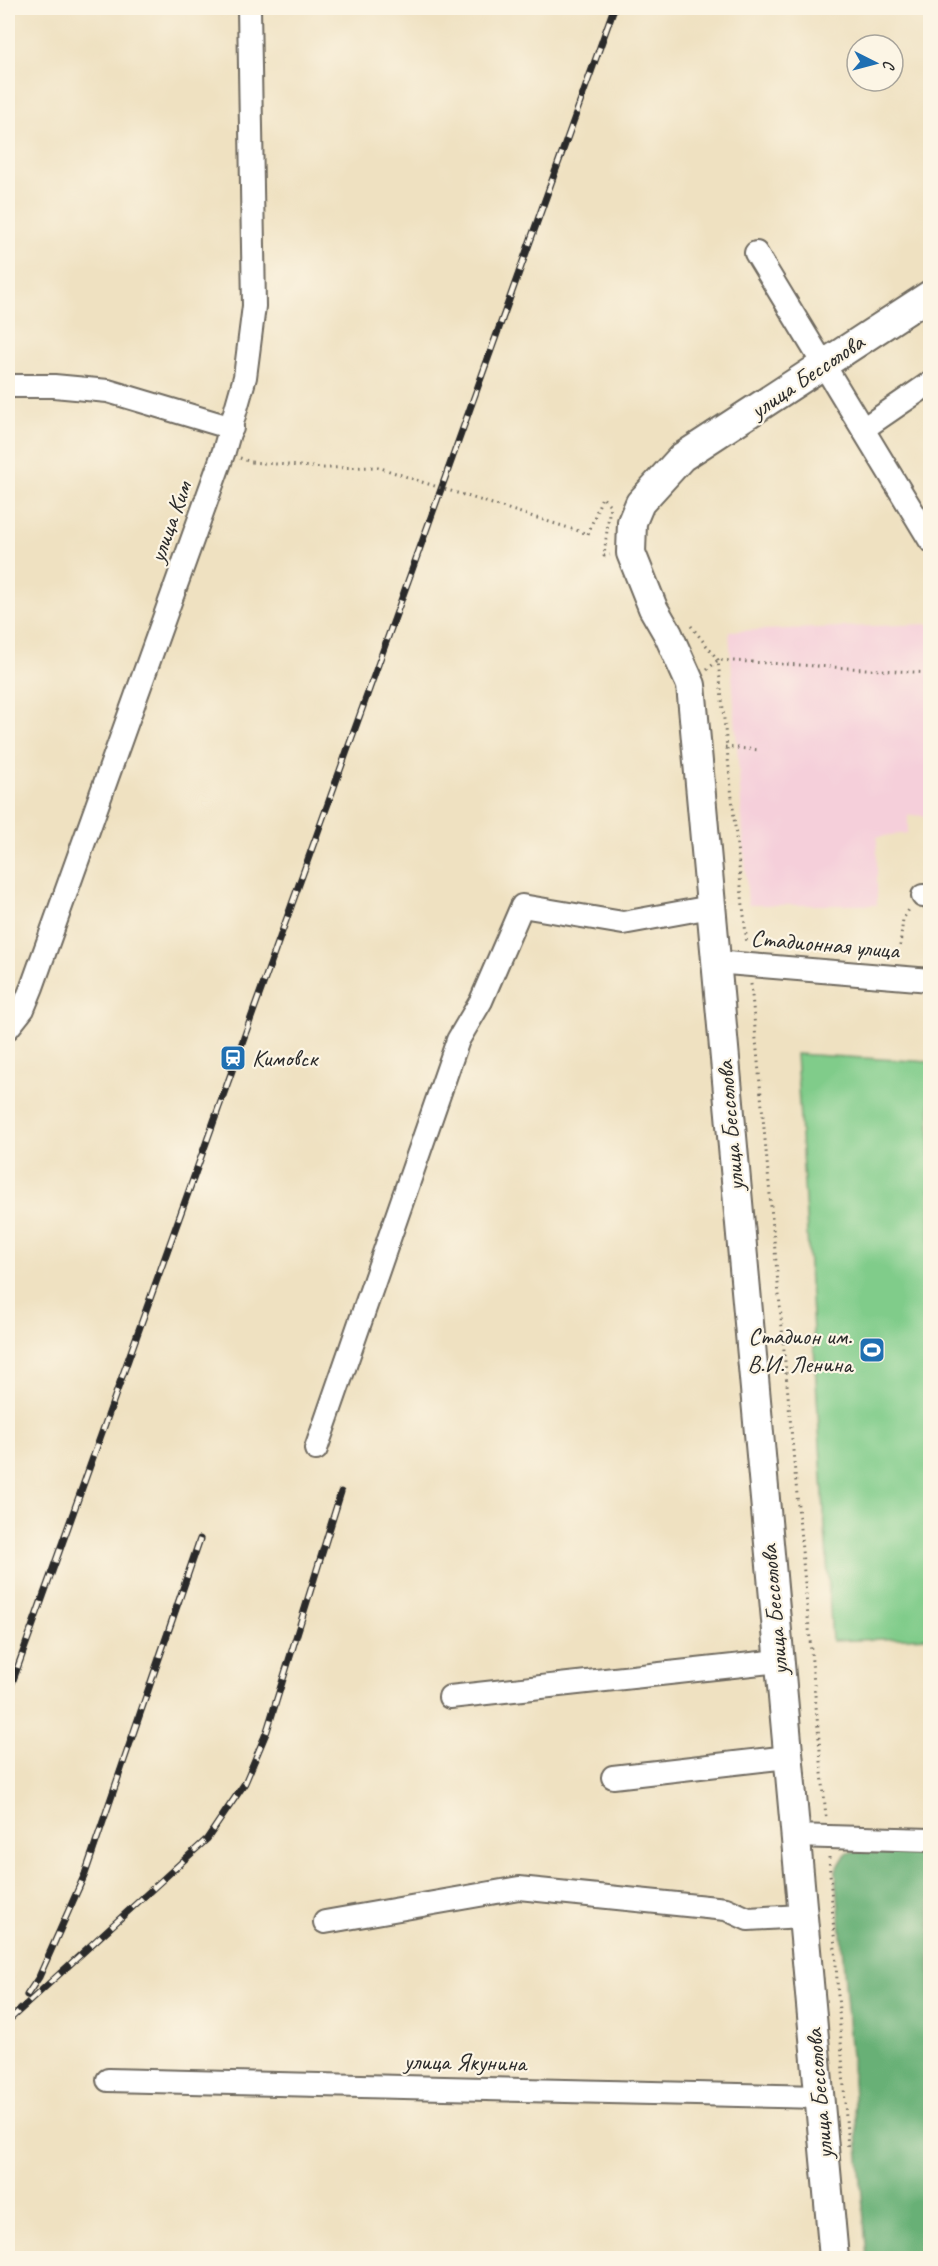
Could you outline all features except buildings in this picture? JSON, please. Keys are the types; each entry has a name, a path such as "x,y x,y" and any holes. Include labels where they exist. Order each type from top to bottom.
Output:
{"main road":[{"name":"улица Бессолова","path":"834,2259 691,685 668,634 652,608 631,553 633,522 640,503 682,457 930,295"}],"street":[{"name":"улица Ким","path":"8,1028 23,1010 32,987 224,451 245,377 254,306 249,8"},
{"path":"756,253 930,540"},
{"path":"863,429 930,383"},
{"path":"8,386 54,386 108,392 232,428"},
{"path":"316,1449 458,1040 482,1001 522,906 622,923 711,907"},
{"name":"Стадионная улица","path":"716,962 930,980"},
{"path":"450,1697 779,1661"},
{"path":"613,1777 788,1757"},
{"path":"795,1836 930,1840"},
{"path":"325,1922 519,1888 726,1909 748,1919 802,1916"},
{"name":"улица Якунина","path":"108,2080 820,2097"}],"path":[{"path":"224,451 251,462 324,468 378,467 588,534 597,506"},
{"path":"691,685 718,660 930,673"},
{"path":"718,660 725,747 749,964 827,1837 849,2153"},
{"path":"725,747 760,750"},
{"path":"900,946 903,919 912,904 927,896"}],"shaded area":[{"path":"930,624 930,816 908,815 908,833 877,837 877,905 748,905 729,631"}],"green space":[{"name":"Стадион им. В.И. Ленина","path":"796,1054 930,1062 930,1637 832,1641"},
{"path":"894,1848 930,1849 930,2258 867,2258 836,1870 847,1852"}],"railway":[{"path":"8,1694 614,8"},
{"path":"8,2021 207,1839 245,1783 267,1731 341,1492"},
{"path":"27,1995 39,1977 85,1874 200,1539"}],"place":[{"name":"Кимовск","path":"233,1058"},
{"name":"Стадион им. В.И. Ленина","path":"872,1350"}]}
